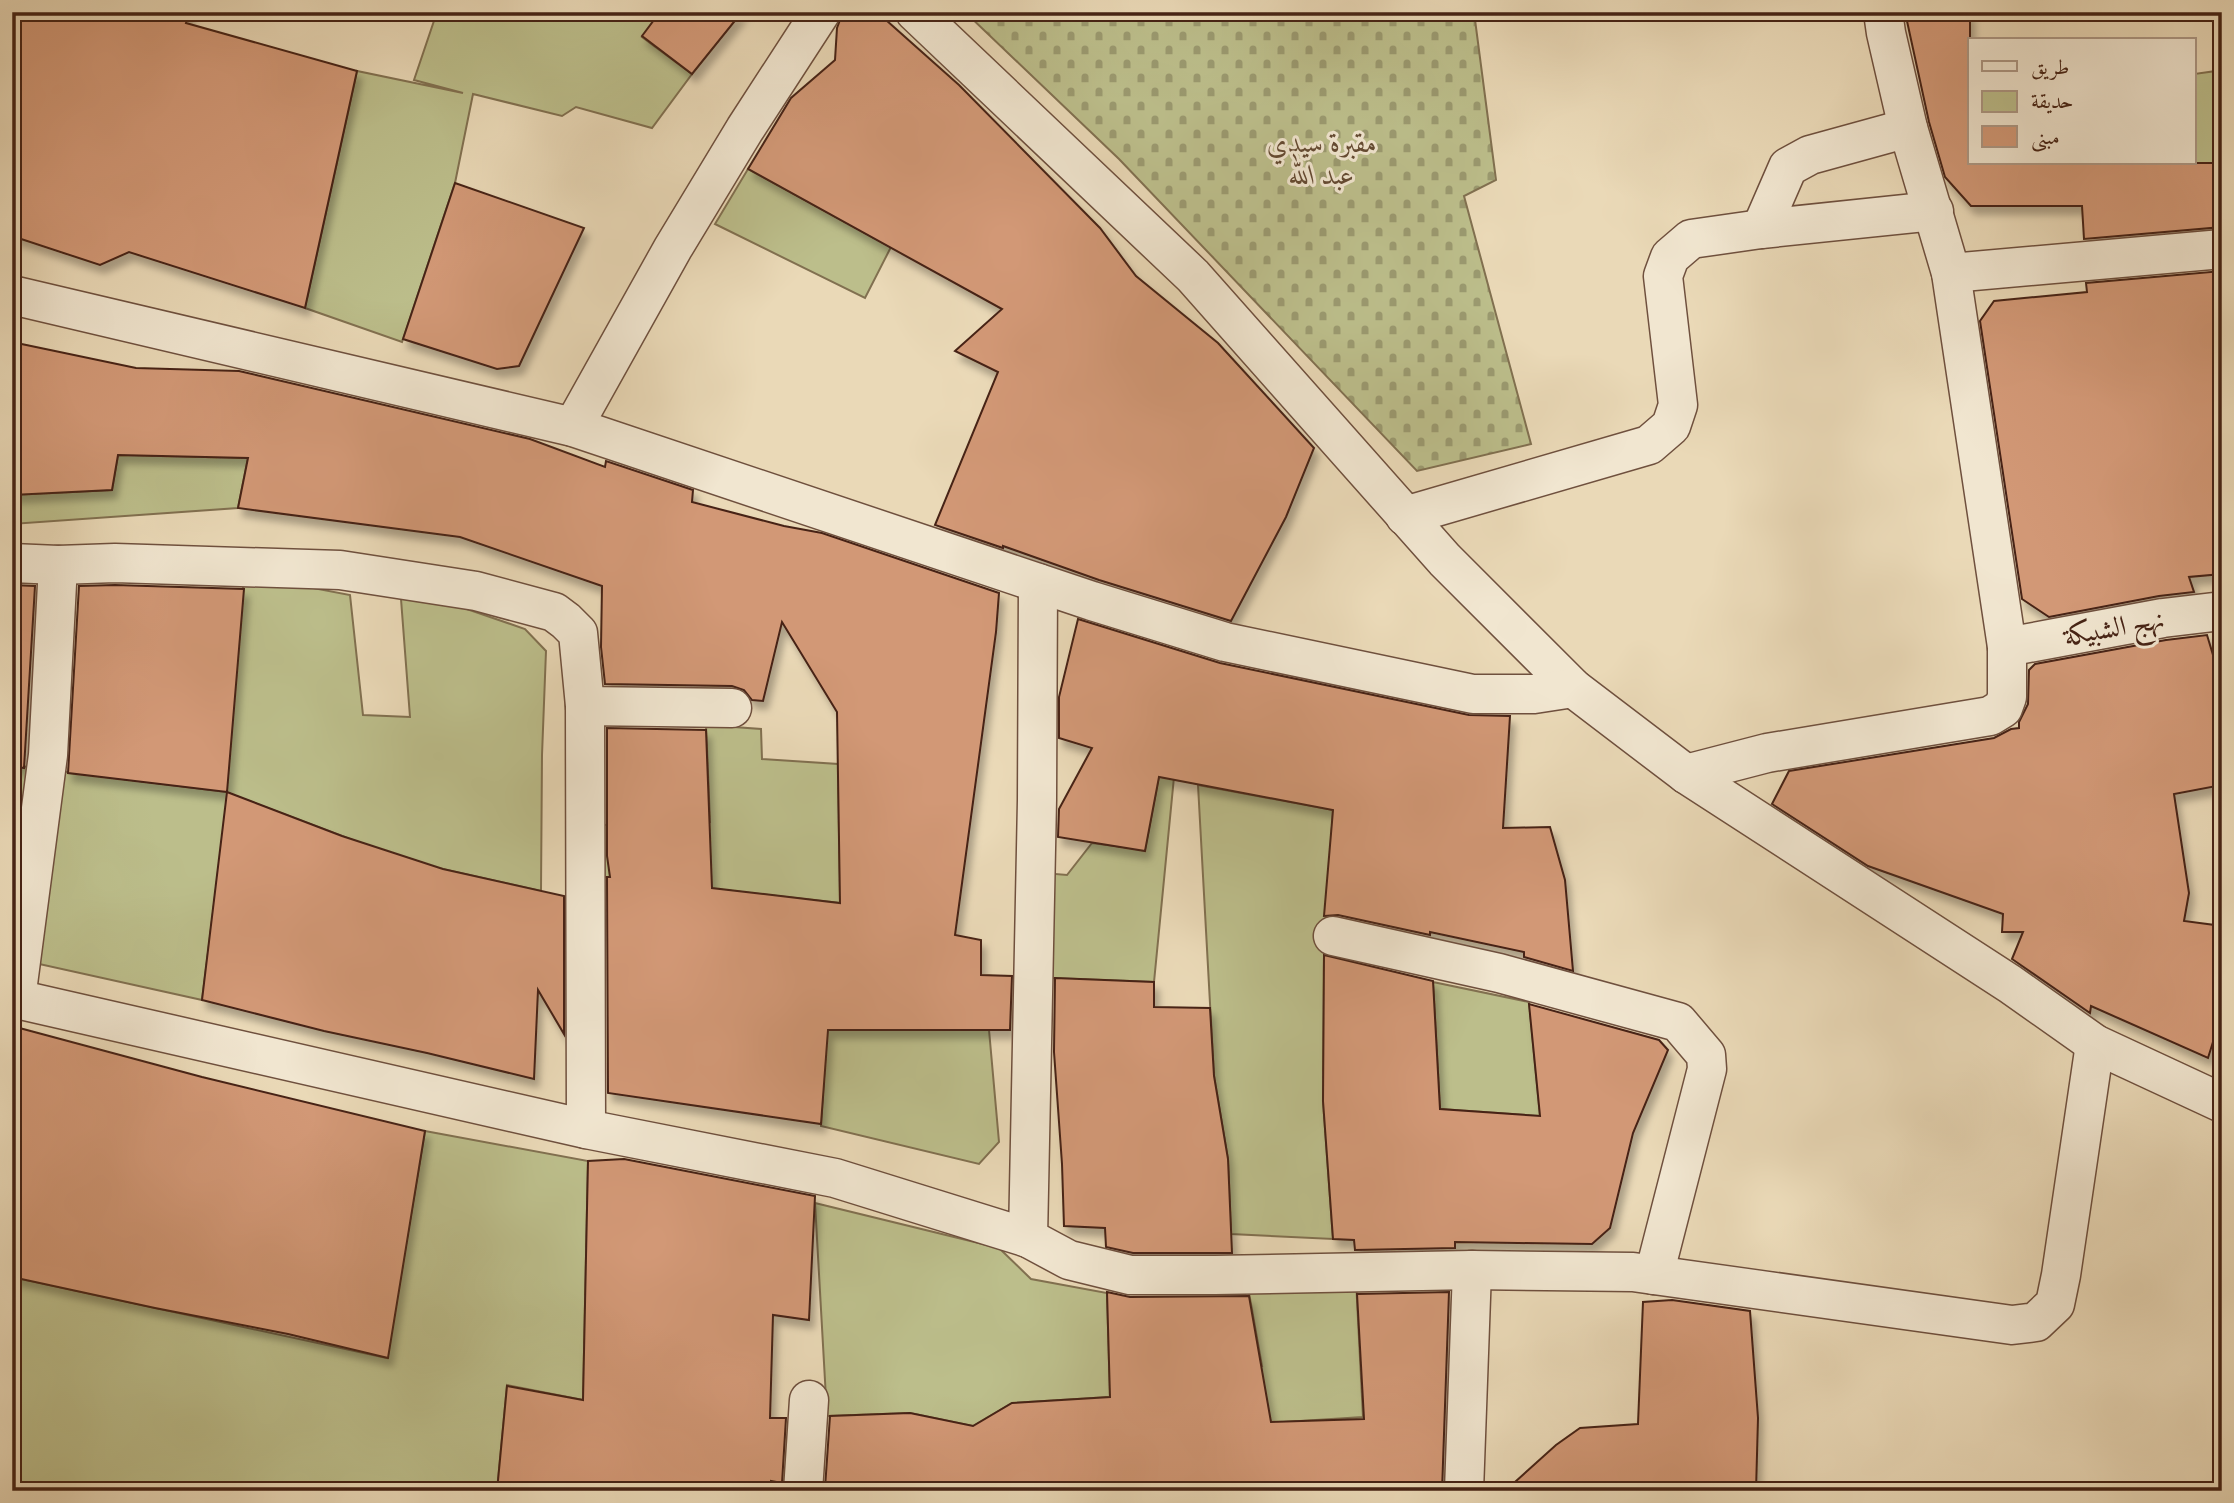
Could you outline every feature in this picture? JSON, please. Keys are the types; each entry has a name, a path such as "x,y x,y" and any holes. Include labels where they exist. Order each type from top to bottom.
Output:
{"street":[{"path":"573,427 673,248 744,129 821,12"},
{"path":"915,12 1194,276 1405,516 1573,688 1686,774 2010,984 2095,1044 2222,1103"},
{"path":"1686,774 1767,753 1990,716 2003,708 2007,697 2007,647 1951,273 1908,128 1883,12"},
{"path":"1761,229 1788,167 1810,155 1908,128"},
{"path":"1405,516 1649,445 1671,426 1678,405 1663,276 1670,257 1691,239 1934,211"},
{"path":"1951,273 2222,249"},
{"path":"12,295 573,427 1038,583 1225,642 1473,694 1534,694 1573,688"},
{"path":"12,563 340,570 489,594 554,612 578,633 585,706 586,1129"},
{"path":"58,565 48,755 14,999 586,1129 835,1178 1028,1238 1069,1260 1130,1275 1472,1270 1633,1272 2012,1325 2036,1322 2055,1304 2095,1044"},
{"path":"1028,1238 1037,800 1038,583"},
{"name":"نهج الشبيكة","path":"2007,647 2163,618 2222,611"},
{"path":"585,706 732,708"},
{"path":"1333,936 1499,972 1678,1022 1706,1055 1707,1069 1654,1275"},
{"path":"1464,1491 1472,1270"},
{"path":"803,1491 810,1401"}],"green space":[{"path":"437,12 660,12 642,37 692,74 652,128 576,107 562,116 473,94 455,183 402,342 305,308 357,71 463,93 414,80"},
{"name":"مقبرة سيدي عبد الله","path":"965,12 1474,12 1496,180 1464,196 1531,444 1417,471 1119,159"},
{"path":"2216,71 2222,163 2174,212 2169,164 2196,164 2196,74"},
{"path":"748,169 891,247 865,298 715,224"},
{"path":"118,455 248,458 238,508 12,524 12,495 112,490"},
{"path":"245,575 350,595 363,715 410,717 400,586 525,629 546,651 541,891 411,862 228,793 202,1000 12,958 12,765 227,792 225,711"},
{"path":"706,725 761,729 762,759 838,764 840,903 597,876 604,825 710,822"},
{"path":"1168,729 1178,736 1154,982 1052,978 1044,873 1067,875 1092,843 1145,850"},
{"path":"1198,785 1333,810 1324,954 1323,1101 1333,1239 1231,1234 1228,1159 1214,1076"},
{"path":"1433,982 1529,1002 1540,1116 1440,1109"},
{"path":"827,1030 989,1030 999,1142 979,1164 821,1126"},
{"path":"425,1131 588,1161 583,1400 507,1385 497,1491 12,1491 12,1277 387,1358"},
{"path":"815,1203 999,1248 1031,1279 1107,1293 1110,1397 1012,1403 973,1426 910,1413 827,1416"},
{"path":"1356,1280 1363,1417 1285,1422 1285,1447 1217,1369 1262,1366 1249,1293"}],"building":[{"path":"12,12 190,12 186,23 357,71 305,308 129,252 100,265 12,236"},
{"path":"660,12 742,12 692,74 642,36"},
{"path":"843,12 877,12 959,85 1100,228 1136,276 1218,343 1314,448 1286,517 1231,621 935,525 998,372 955,351 1002,309 748,169 791,98 835,60 837,28"},
{"path":"1905,12 1970,12 1968,164 2222,163 2222,227 2084,239 2082,206 1971,206 1945,177 1929,122"},
{"path":"455,183 584,228 519,366 497,369 403,339"},
{"path":"2222,271 2222,574 2189,577 2194,592 2049,617 2022,599 1980,321 1994,301 2087,292 2086,283"},
{"path":"12,342 136,368 239,371 530,439 605,467 606,461 693,490 692,502 822,533 999,593 955,935 981,940 981,975 1012,976 1010,1030 828,1030 821,1124 608,1093 607,877 610,877 607,856 607,728 706,730 712,888 840,903 837,712 782,622 763,701 752,700 744,690 732,686 605,684 601,647 602,586 460,537 238,508 248,458 118,455 112,490 12,495"},
{"path":"12,585 35,586 24,768 12,766"},
{"path":"79,586 244,589 227,792 68,773"},
{"path":"1078,619 1220,663 1469,715 1510,716 1503,828 1550,827 1565,880 1573,971 1524,957 1524,952 1338,915 1324,916 1333,810 1159,777 1145,851 1058,837 1059,809 1092,748 1059,738 1059,697"},
{"path":"2207,635 2222,685 2222,785 2174,794 2189,893 2184,921 2222,926 2222,1013 2208,1058 2091,1006 2090,1013 2012,959 2023,932 2002,932 2003,914 1868,866 1772,804 1789,771 1994,738 2019,728 2019,722 2028,704 2029,670 2035,664"},
{"path":"227,792 342,836 443,869 564,896 564,1034 538,990 534,1079 202,1000"},
{"path":"1324,955 1433,981 1440,1109 1540,1116 1529,1004 1659,1040 1668,1050 1633,1133 1610,1228 1592,1244 1455,1242 1455,1248 1355,1250 1354,1240 1333,1239 1323,1101"},
{"path":"1055,978 1154,982 1154,1007 1210,1008 1214,1076 1228,1159 1232,1253 1133,1253 1106,1247 1105,1228 1064,1226 1054,1052"},
{"path":"12,1026 202,1077 425,1131 388,1358 288,1334 12,1277"},
{"path":"624,1159 815,1196 809,1320 773,1315 770,1418 786,1418 782,1483 771,1481 770,1491 497,1491 507,1386 583,1400 588,1161"},
{"path":"1107,1292 1130,1297 1249,1296 1271,1422 1364,1419 1357,1294 1449,1292 1442,1491 836,1491 825,1488 830,1416 910,1413 973,1426 1012,1403 1110,1397"},
{"path":"1672,1300 1750,1311 1758,1418 1756,1491 1505,1491 1556,1445 1580,1428 1638,1424 1643,1302"}]}
